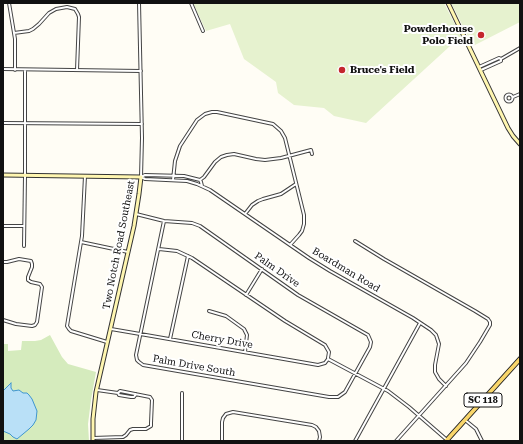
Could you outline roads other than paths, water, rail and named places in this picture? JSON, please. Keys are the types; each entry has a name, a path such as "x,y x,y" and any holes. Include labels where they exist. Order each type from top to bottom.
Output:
{"main road":[{"name":"SC 118","path":"446,440 520,359"}],"street":[{"path":"9,3 16,44 15,70"},
{"name":"Two Notch Road Southeast","path":"93,440 93,419 97,390 136,214 141,177 142,124 139,3"},
{"path":"191,3 203,31"},
{"path":"448,3 508,128 520,144"},
{"path":"14,33 29,31 37,26 49,13 56,9 67,7 75,9 79,17 77,70"},
{"path":"480,69 520,48"},
{"path":"3,69 141,71"},
{"path":"24,70 24,246"},
{"path":"513,97 520,94"},
{"path":"173,180 176,157 180,146 202,115 210,112 217,112 273,124 280,129 284,135 304,215 304,224 299,236 290,245"},
{"path":"3,123 142,124"},
{"path":"202,186 200,180 217,160 227,155 234,154 265,160 290,156 311,150 312,154"},
{"name":"Boardman Road","path":"3,175 141,177 145,179 187,181 202,186 330,271 433,331 437,337 439,346 435,372 446,386"},
{"name":"Boardman Road","path":"141,177 145,175 174,175 200,180"},
{"path":"85,176 81,242 67,326 71,331 107,342"},
{"path":"245,214 252,205 258,201 281,194 296,184"},
{"name":"Palm Drive","path":"136,214 164,221 192,223 197,225 298,295 368,335 370,345 355,373"},
{"name":"Palm Drive South","path":"164,221 136,356 138,361 143,365 331,398 338,397 344,393 355,373"},
{"path":"3,226 24,226"},
{"path":"355,241 475,310 488,319 490,324 470,359 396,441"},
{"path":"81,242 128,252"},
{"path":"159,249 173,250 188,256 285,322 325,346 329,352 328,358 384,388 402,401 446,440"},
{"path":"170,339 188,256"},
{"path":"3,262 19,259 31,261 32,267 28,280 40,284 42,287 37,322 35,325 16,324 3,320"},
{"path":"246,295 262,269"},
{"path":"209,311 226,316 244,329 248,337 245,352"},
{"path":"355,441 420,323"},
{"name":"Cherry Drive","path":"110,328 318,365 325,363 328,358"},
{"path":"93,440 120,438 126,435 130,430 146,429 151,426 152,400 150,397 120,391 118,393 97,390"},
{"path":"182,393 182,441"},
{"path":"222,441 223,418 226,414 233,412 316,427 319,431 319,441"},
{"path":"465,420 476,429 482,441"}],"water":[{"path":"11,383 11,388 13,391 19,390 29,395 37,411 36,420 33,425 17,439 3,431 3,391"}],"place":[{"name":"Powderhouse Polo Field","path":"481,35"},
{"name":"Bruce's Field","path":"342,70"}]}
